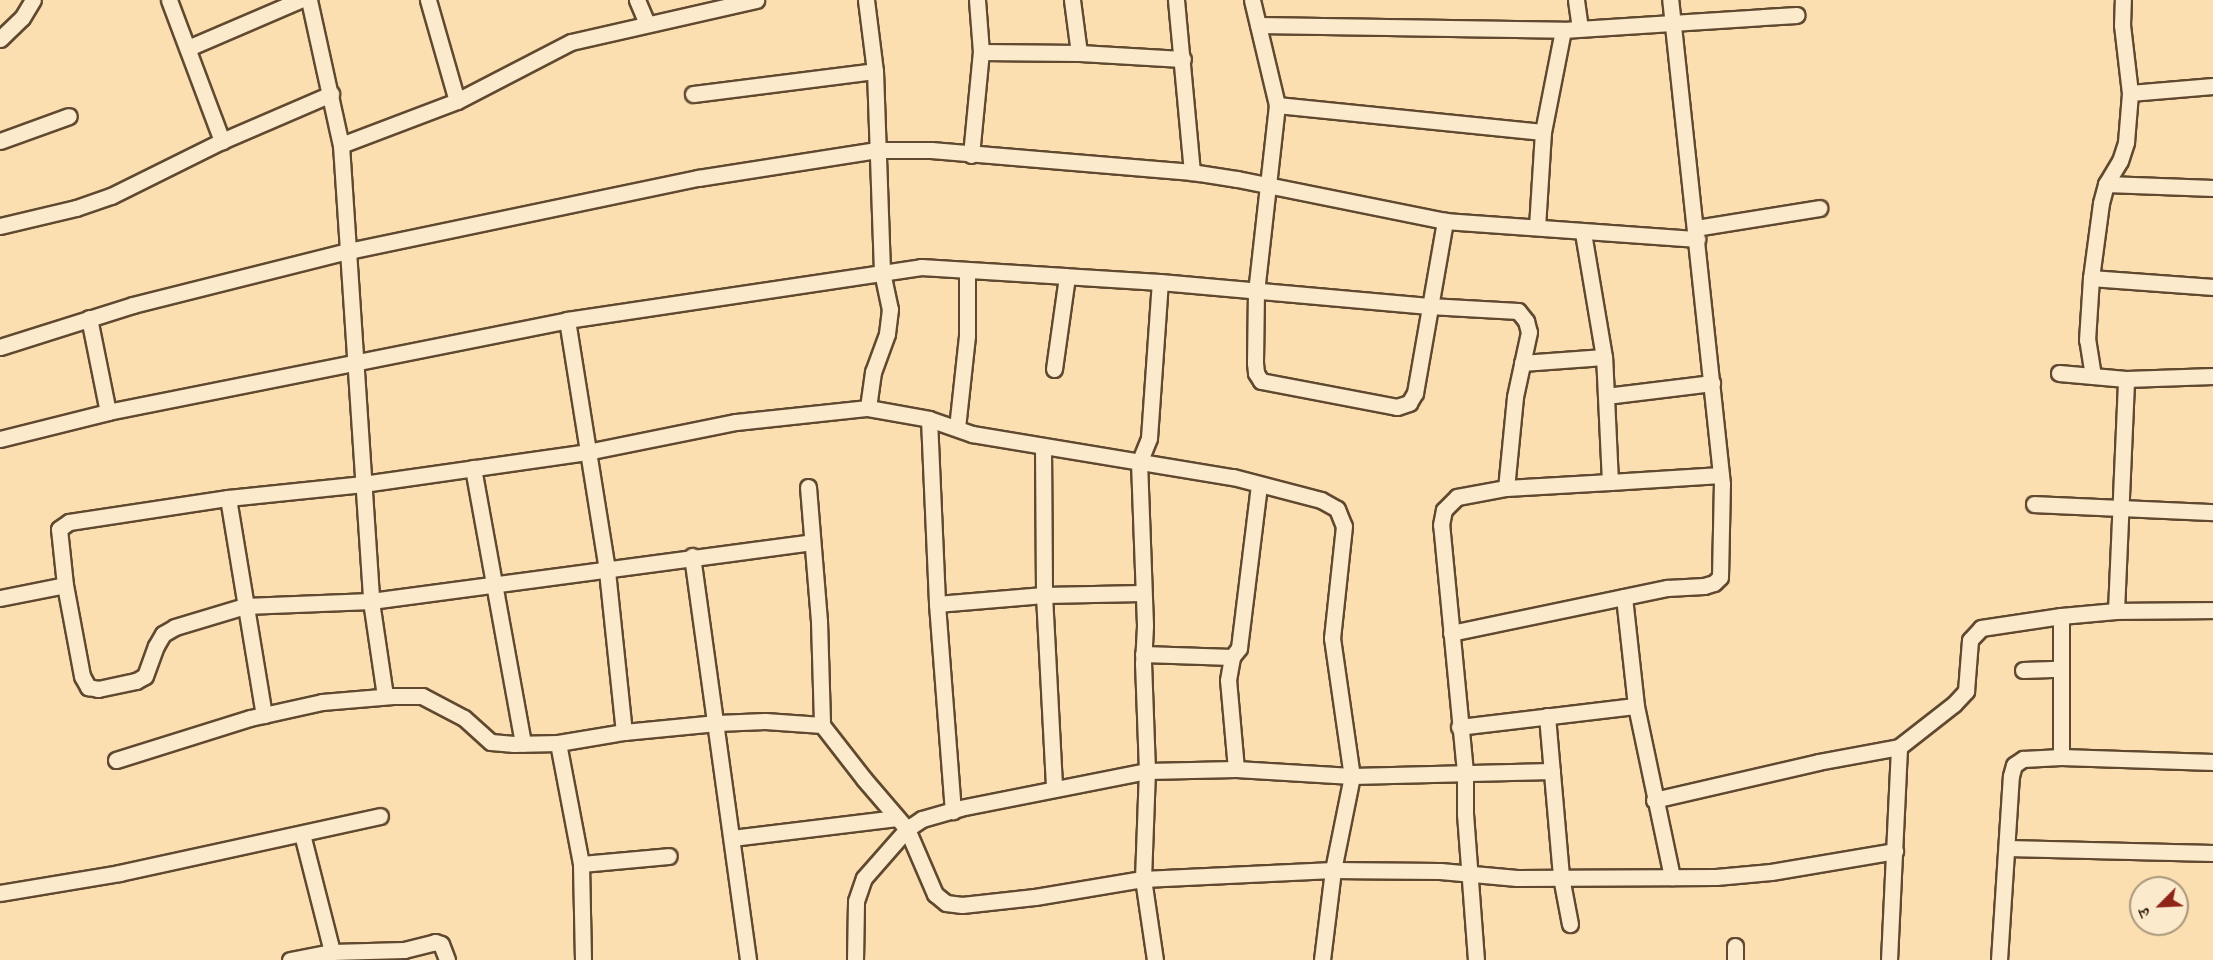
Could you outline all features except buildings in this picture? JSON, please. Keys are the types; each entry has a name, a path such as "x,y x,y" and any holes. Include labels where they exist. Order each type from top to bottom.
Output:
{"street":[{"path":"0,39 22,18 33,0"},
{"path":"169,0 222,141"},
{"path":"188,48 300,0"},
{"path":"309,0 341,145 371,601 385,696"},
{"path":"428,0 457,101"},
{"path":"637,0 647,24"},
{"path":"341,145 457,101 571,42 756,0"},
{"path":"866,0 875,71 882,272 890,309 887,334 873,372 868,408"},
{"path":"971,155 981,52 977,0"},
{"path":"1072,0 1079,52"},
{"path":"1176,0 1192,172"},
{"path":"1252,0 1277,105 1266,184 1256,291 1255,363 1256,373 1261,381 1397,406 1409,403 1415,393 1445,221"},
{"path":"1576,0 1580,28"},
{"path":"1451,633 1667,588 1704,586 1714,583 1720,577 1721,475 1697,234 1670,0"},
{"path":"2093,376 2087,340 2091,278 2101,203 2106,184 2120,161 2126,142 2130,93 2122,25 2123,0"},
{"path":"1257,25 1563,30 1797,15"},
{"path":"1537,227 1543,132 1563,30"},
{"path":"981,52 1079,52 1183,59"},
{"path":"693,94 875,71"},
{"path":"2130,93 2213,86"},
{"path":"0,226 76,208 111,196 222,141 331,94"},
{"path":"1277,105 1543,132"},
{"path":"0,141 69,116"},
{"path":"0,348 89,318 348,251 698,178 877,150 931,150 1192,172 1266,184 1445,221 1583,232 1697,234 1819,208"},
{"path":"2106,184 2213,188"},
{"path":"1583,232 1604,357 1610,482"},
{"path":"0,439 108,412 567,320 727,298 921,267 1160,282 1518,312 1526,321 1529,332 1515,397 1506,488"},
{"path":"957,429 967,336 967,270"},
{"path":"1054,369 1068,277"},
{"path":"2091,278 2213,287"},
{"path":"1155,960 1143,879 1147,771 1139,463 1149,438 1160,282"},
{"path":"89,318 108,412"},
{"path":"567,320 607,571 624,732"},
{"path":"1522,363 1604,357"},
{"path":"2059,373 2126,379 2213,376"},
{"path":"2116,611 2126,379"},
{"path":"1606,396 1712,383"},
{"path":"812,542 692,556 607,571 371,601 245,606 175,627 160,640 145,676 136,681 98,689 88,687 82,676 65,585 59,528 69,522 228,498 363,484 587,452 736,422 868,408 929,419 972,434 1233,477 1259,486 1321,500 1337,509 1344,526 1332,639 1352,776 1333,870 1322,960"},
{"path":"929,419 938,604 953,811"},
{"path":"1043,447 1044,596 1054,789"},
{"path":"473,468 523,744"},
{"path":"1476,960 1465,814 1466,772 1459,727 1441,525 1444,510 1457,497 1506,488 1721,475"},
{"path":"1236,769 1228,680 1232,657 1239,648 1259,486"},
{"path":"808,487 822,724 902,824 935,894 946,903 962,905 1035,897 1143,879 1333,870 1471,873 1517,878 1716,877 1771,872 1895,851"},
{"path":"228,498 264,715"},
{"path":"2034,504 2213,512"},
{"path":"692,556 717,723 748,960"},
{"path":"0,598 65,585"},
{"path":"938,604 1044,596 1142,593"},
{"path":"1624,597 1636,706 1672,877"},
{"path":"1654,800 1818,762 1899,747 1954,704 1966,691 1970,640 1974,633 1982,628 2061,616 2116,611 2213,610"},
{"path":"2061,616 2059,669 2061,757"},
{"path":"1143,654 1232,657"},
{"path":"2023,670 2059,669"},
{"path":"116,760 264,715 322,702 385,696 422,696 464,718 492,742 523,744 558,743 624,732 717,723 765,721 822,724"},
{"path":"1459,727 1636,706"},
{"path":"1548,716 1561,878 1570,924"},
{"path":"558,743 581,864 583,960"},
{"path":"1889,960 1899,747"},
{"path":"1999,960 2011,776 2014,765 2023,759 2061,757 2213,762"},
{"path":"732,838 902,824 1054,789 1147,771 1236,769 1352,776 1552,771"},
{"path":"0,893 119,873 380,816"},
{"path":"855,960 856,901 864,878 902,824"},
{"path":"302,834 332,952"},
{"path":"2007,848 2213,853"},
{"path":"581,864 669,856"},
{"path":"290,960 332,952 403,955 435,942 441,944 447,960"}]}
